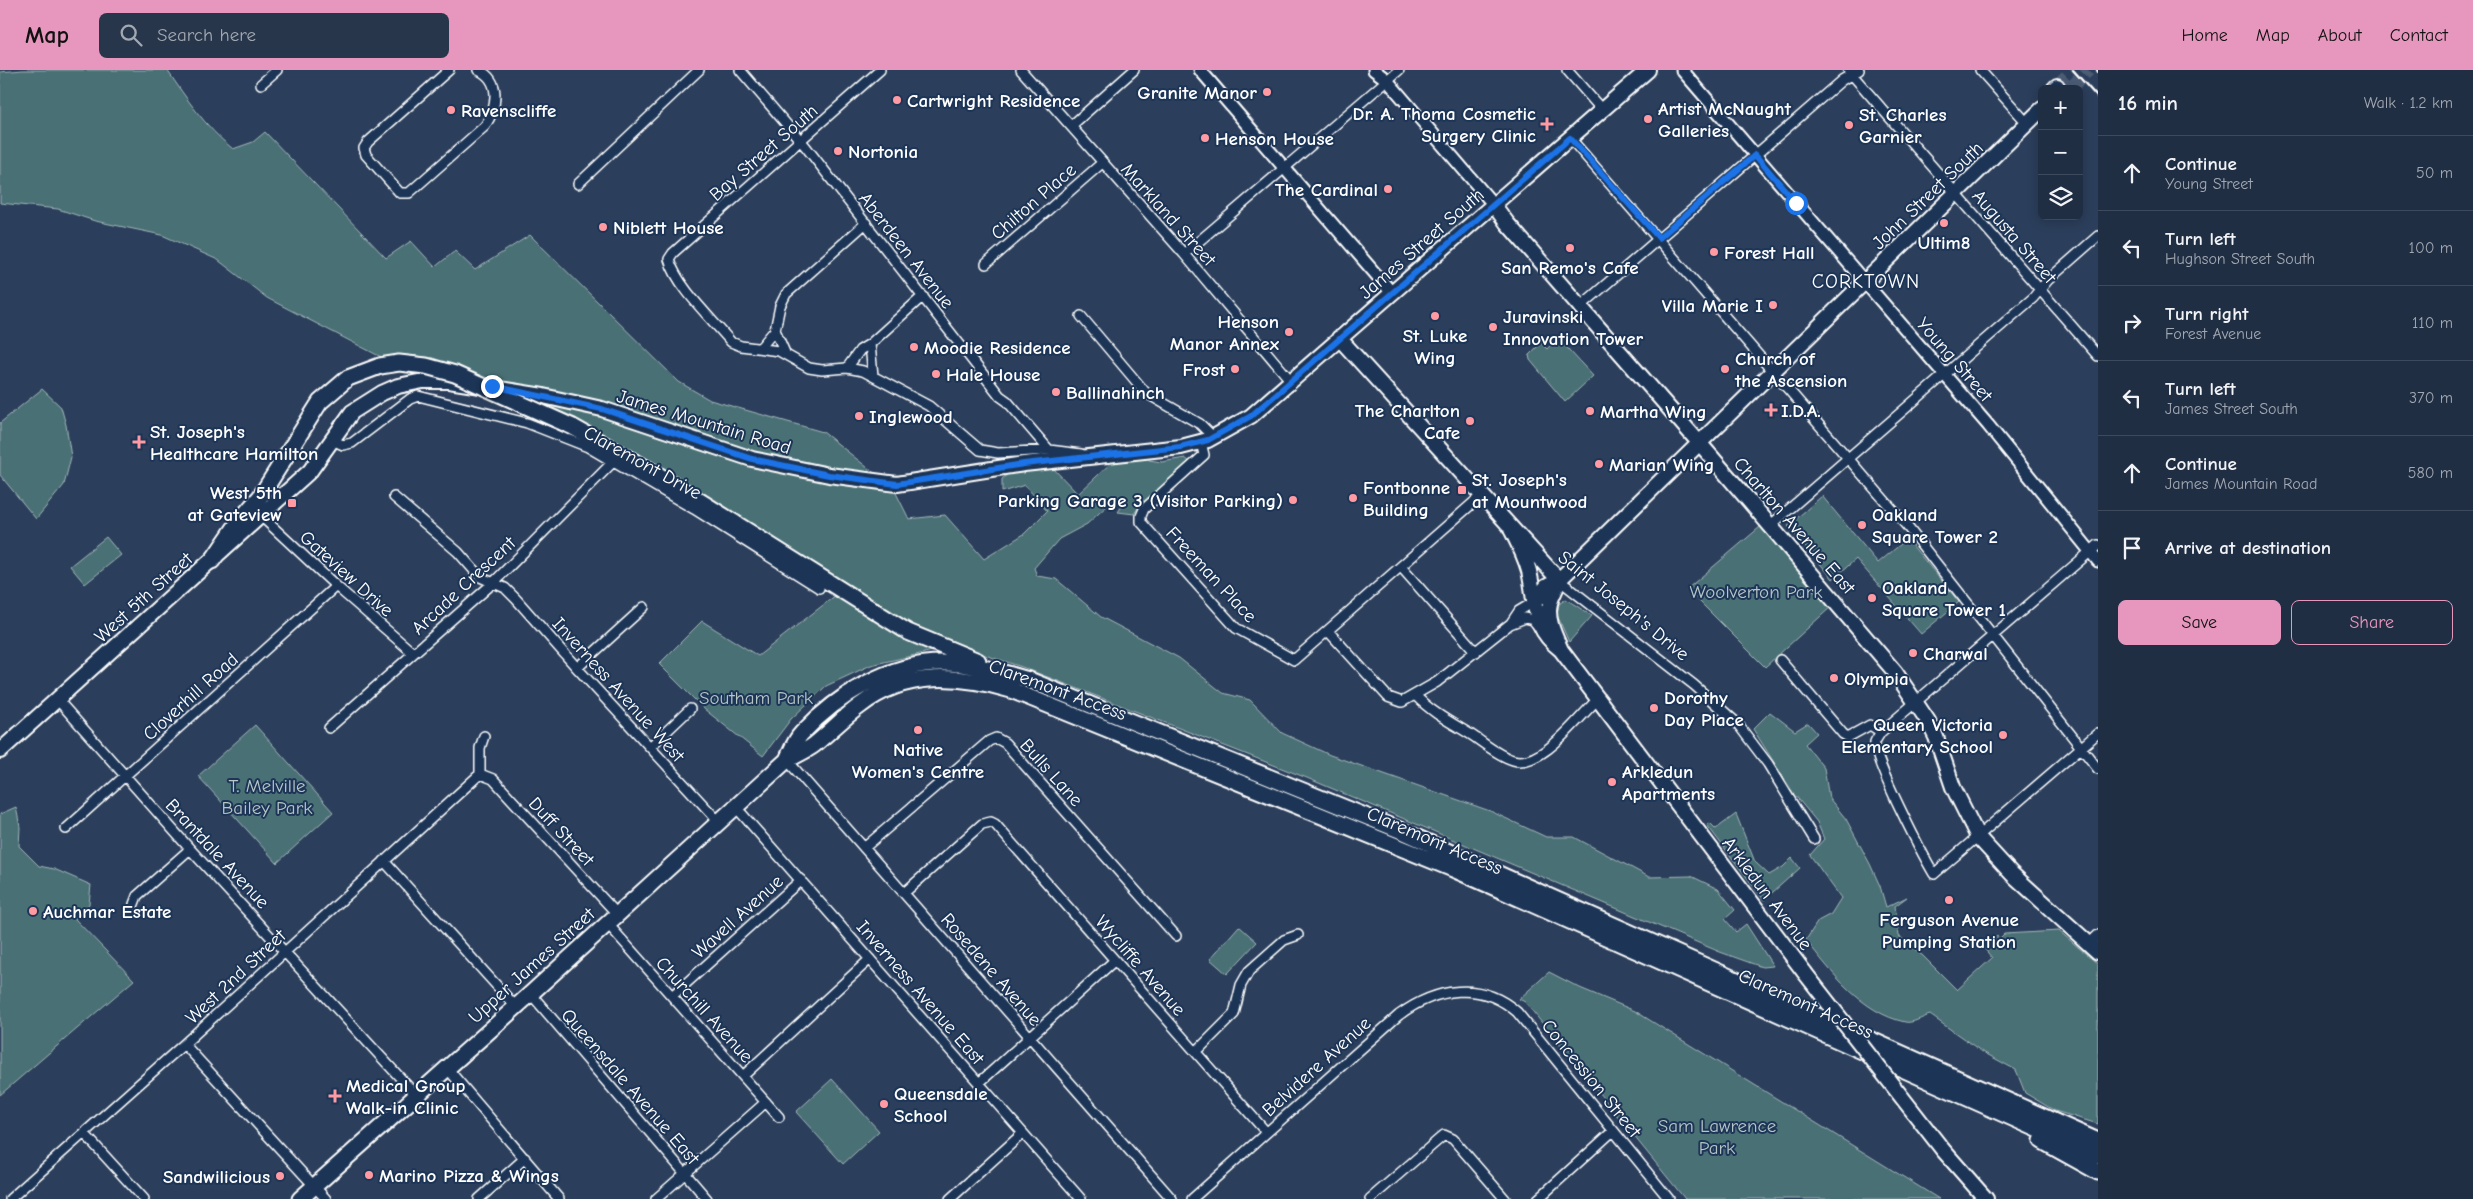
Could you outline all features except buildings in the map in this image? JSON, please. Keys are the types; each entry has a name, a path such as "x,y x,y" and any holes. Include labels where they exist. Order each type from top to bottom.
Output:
{"main road":[{"name":"James Street South","path":"1207,440 1251,416 1648,70"},
{"name":"John Street South","path":"1534,602 1546,588 1560,580 2038,113"},
{"name":"Charlton Avenue East","path":"1494,204 1507,223 1771,525 1895,672 1916,701 1936,738 1953,787 1978,837 2012,874 2095,944"},
{"name":"Saint Joseph's Drive","path":"1339,338 1511,529 1560,580"},
{"path":"212,561 240,520 260,498 320,402 348,378 380,366 399,363 426,366 455,374 573,427 660,476 908,632 1028,680"},
{"name":"James Mountain Road","path":"310,471 352,412 398,386 433,380 492,386 570,402 641,421 752,459 866,481 906,484 994,468 1180,447 1207,440"},
{"name":"West 5th Street","path":"0,751 310,471"},
{"name":"Arkledun Avenue","path":"1511,529 1527,564 1540,627 1549,641 1561,650 1805,973 1943,1150 1986,1199"},
{"name":"John Street South","path":"1560,580 1550,603 1549,613 1552,628 1561,650"},
{"name":"Claremont Access","path":"787,760 800,734 823,714 859,687 888,674 912,667 942,663 976,666 1028,680 1402,831 2098,1141"},
{"name":"Claremont Access","path":"787,760 813,745 862,704 887,689 928,678 972,679 985,682 1074,715 1453,868 2098,1156"},
{"name":"Upper James Street","path":"300,1199 531,994 787,760"},
{"path":"1930,1081 1988,1115 2048,1144 2098,1172"}],"street":[{"path":"261,84 277,70"},
{"path":"449,70 364,148 366,155 400,194 409,193 485,126 493,115 496,101 494,86 489,77 478,70"},
{"path":"489,77 497,70"},
{"path":"578,184 699,70"},
{"name":"Aberdeen Avenue","path":"740,70 866,223 1000,396 1018,413 1049,450"},
{"name":"Bay Street South","path":"760,348 740,346 731,342 684,288 669,259 673,253 880,70"},
{"name":"Markland Street","path":"1021,70 1184,254 1291,380"},
{"path":"1070,126 1134,70"},
{"path":"1200,70 1286,167 1392,293"},
{"path":"1374,70 1386,80 1494,204"},
{"path":"1184,254 1398,70"},
{"path":"1567,70 1602,110"},
{"name":"Young Street","path":"1682,70 1866,281 2094,548 2098,561"},
{"path":"1980,70 2027,123"},
{"path":"1581,306 1853,72"},
{"name":"Augusta Street","path":"1853,72 2098,356"},
{"path":"1570,138 1774,370 1906,525 2098,768"},
{"name":"Chilton Place","path":"986,264 1102,163"},
{"path":"760,348 775,330 780,306 786,294 866,223"},
{"path":"1771,525 1946,375 2033,298 2048,280 2098,236"},
{"path":"847,368 860,350 870,344 923,296"},
{"path":"1081,316 1146,393 1200,424 1207,440"},
{"path":"775,330 786,355"},
{"path":"870,344 873,376"},
{"path":"760,348 772,349 808,368 822,370 856,368 940,415 974,447 985,452 1049,450 1087,456"},
{"name":"Claremont Drive","path":"332,440 343,445 352,444 410,399 418,396 527,423 588,447 614,461 819,588"},
{"name":"Freeman Place","path":"1207,440 1203,458 1144,509 1141,516 1142,522 1236,628 1294,660 1328,631"},
{"name":"Arcade Crescent","path":"329,728 492,584 614,461"},
{"name":"Inverness Avenue West","path":"394,496 458,552 480,577 492,584 505,588 516,599 719,822"},
{"path":"1481,496 1402,568 1328,631 1390,698 1405,702 1416,696 1430,708 1505,757 1524,761 1538,757 1597,700"},
{"name":"Gateview Drive","path":"261,516 336,586 413,653"},
{"path":"2094,548 1881,732 1875,742 1881,766 1934,874 2098,733"},
{"path":"1402,568 1476,652"},
{"name":"Saint Joseph's Drive","path":"1560,580 1694,685 1737,723 1768,764 1814,839"},
{"name":"Cloverhill Road","path":"66,829 336,586"},
{"name":"John Street South","path":"1416,696 1476,652 1510,624 1519,611 1534,602"},
{"path":"577,668 644,607"},
{"path":"1510,624 1526,618 1533,620 1540,627"},
{"path":"1780,660 1848,738 1870,725 1881,732"},
{"name":"Brantdale Avenue","path":"57,699 190,849 416,1095"},
{"path":"650,747 690,709"},
{"path":"480,774 480,748 484,736"},
{"name":"Bulls Lane","path":"864,848 989,741 996,738 1005,742 1176,936"},
{"name":"Rosedene Avenue","path":"787,760 1172,1199"},
{"name":"West 2nd Street","path":"10,1199 184,1044 480,774"},
{"name":"Duff Street","path":"480,774 493,779 612,919"},
{"name":"Inverness Avenue East","path":"736,806 1081,1199"},
{"name":"Wycliffe Avenue","path":"904,893 982,824 991,822 995,824 1266,1132"},
{"path":"134,904 137,896 190,849"},
{"path":"384,861 516,1007"},
{"name":"Wavell Avenue","path":"672,996 801,880"},
{"name":"Churchill Avenue","path":"612,919 672,996 779,1117"},
{"path":"1196,1052 1234,1014 1241,985 1249,971 1284,940 1298,935"},
{"path":"743,1076 870,959"},
{"path":"979,1083 1115,960"},
{"name":"Belvidere Avenue","path":"1192,1199 1407,1009 1435,996 1463,990 1478,991"},
{"name":"Concession Street","path":"1478,991 1496,996 1517,1012 1669,1199"},
{"name":"Queensdale Avenue East","path":"531,994 707,1199"},
{"path":"184,1044 326,1199"},
{"path":"447,1068 559,1199"},
{"path":"656,1199 766,1102"},
{"path":"1538,1199 1613,1131"},
{"path":"950,1199 1023,1133"},
{"path":"84,1134 144,1199"},
{"path":"1370,1199 1439,1137 1444,1135 1453,1139 1505,1199"},
{"path":"479,1199 525,1158"}],"green space":[{"path":"23,70 167,70 197,112 233,149 253,142 265,132 386,258 411,241 435,267 455,251 475,270 530,235 679,382 710,400 823,432 878,476 765,455 601,402 490,381 433,358 403,355 381,357 267,298 218,260 162,235 95,221 58,209 0,203 0,72"},
{"path":"1558,338 1593,376 1565,402 1530,360 1529,355 1541,343 1547,349"},
{"path":"42,389 61,407 71,457 64,485 36,519 0,475 0,423"},
{"path":"530,397 894,489 909,519 945,515 984,559 1024,534 1047,511 1025,485 1002,492 1002,479 1009,473 1051,466 1078,494 1114,460 1148,456 1149,460 1162,462 1185,458 1190,462 1140,505 1134,514 1118,512 1124,503 1118,496 1087,524 1059,539 1034,568 1037,576 1056,579 1101,617 1179,658 1223,693 1250,700 1282,733 1330,755 1490,811 1546,837 1574,837 1649,877 1691,876 1718,889 1735,910 1725,919 1736,932 1746,924 1773,966 1762,967 1720,952 1307,778 1022,667 945,642 897,619 629,448"},
{"path":"1822,496 1878,563 1907,539 1959,602 1921,634 1856,559 1833,579 1788,526"},
{"name":"Woolverton Park","path":"1760,527 1832,606 1765,667 1687,589"},
{"path":"106,537 121,555 85,584 70,566"},
{"name":"Southam Park","path":"836,595 886,627 933,651 871,665 826,686 791,719 763,756 704,709 659,664 702,621 758,656"},
{"path":"1566,599 1592,616 1569,642 1557,615 1559,604"},
{"path":"1770,712 1795,731 1808,723 1817,733 1805,744 1824,768 1829,798 1846,819 1870,864 1880,886 1886,907 1907,897 1895,906 1899,936 1923,956 1957,990 1992,958 1984,948 1997,936 1999,939 2004,934 2059,931 2098,964 2098,1124 2055,1111 2025,1093 2016,1070 1981,1051 1930,1015 1905,1022 1875,1010 1861,1001 1837,978 1806,940 1818,921 1831,914 1841,898 1810,855 1824,839 1817,822 1794,794 1753,729"},
{"name":"T. Melville Bailey Park","path":"255,725 333,812 277,863 198,776"},
{"name":"Auchmar Estate","path":"16,807 20,827 19,846 39,866 54,869 91,885 89,904 75,919 134,980 0,1095 0,814"},
{"path":"1736,814 1755,862 1769,875 1783,867 1792,858 1800,868 1764,900 1707,825 1710,823 1716,829"},
{"path":"1239,926 1257,942 1227,974 1210,959"},
{"name":"Sam Lawrence Park","path":"1549,972 1580,988 1635,1011 1939,1199 1685,1199 1525,1002 1519,999"},
{"path":"832,1079 879,1131 843,1164 796,1112"}],"tunnel":[{"path":"2058,85 2073,70"},
{"path":"2073,85 2088,70"}],"railway":[{"path":"2073,70 2098,98"}],"place":[{"name":"Granite Manor","path":"1267,92"},
{"name":"Cartwright Residence","path":"897,100"},
{"name":"Ravenscliffe","path":"451,110"},
{"name":"Artist McNaught Galleries","path":"1648,119"},
{"name":"Dr. A. Thoma Cosmetic Surgery Clinic","path":"1547,124"},
{"name":"St. Charles Garnier","path":"1849,125"},
{"name":"Henson House","path":"1205,138"},
{"name":"Nortonia","path":"838,151"},
{"name":"The Cardinal","path":"1388,189"},
{"name":"Ultim8","path":"1944,223"},
{"name":"Niblett House","path":"603,227"},
{"name":"San Remo's Cafe","path":"1570,248"},
{"name":"Forest Hall","path":"1714,252"},
{"name":"Villa Marie I","path":"1773,305"},
{"name":"St. Luke Wing","path":"1435,316"},
{"name":"Juravinski Innovation Tower","path":"1493,327"},
{"name":"Henson Manor Annex","path":"1289,332"},
{"name":"Moodie Residence","path":"914,347"},
{"name":"Frost","path":"1235,369"},
{"name":"Church of the Ascension","path":"1725,369"},
{"name":"Hale House","path":"936,374"},
{"name":"Ballinahinch","path":"1056,392"},
{"name":"I.D.A.","path":"1771,410"},
{"name":"Martha Wing","path":"1590,411"},
{"name":"Inglewood","path":"859,416"},
{"name":"The Charlton Cafe","path":"1470,421"},
{"name":"St. Joseph's Healthcare Hamilton","path":"139,442"},
{"name":"Marian Wing","path":"1599,464"},
{"name":"St. Joseph's at Mountwood","path":"1462,490"},
{"name":"Fontbonne Building","path":"1353,498"},
{"name":"Parking Garage 3 (Visitor Parking)","path":"1293,500"},
{"name":"West 5th at Gateview","path":"292,503"},
{"name":"Oakland Square Tower 2","path":"1862,525"},
{"name":"Oakland Square Tower 1","path":"1872,598"},
{"name":"Charwal","path":"1913,653"},
{"name":"Olympia","path":"1834,678"},
{"name":"Dorothy Day Place","path":"1654,708"},
{"name":"Native Women's Centre","path":"918,730"},
{"name":"Queen Victoria Elementary School","path":"2003,735"},
{"name":"Arkledun Apartments","path":"1612,782"},
{"name":"Ferguson Avenue Pumping Station","path":"1949,900"},
{"name":"Auchmar Estate","path":"33,911"},
{"name":"Medical Group Walk-in Clinic","path":"335,1096"},
{"name":"Queensdale School","path":"884,1104"},
{"name":"Marino Pizza & Wings","path":"369,1175"},
{"name":"Sandwilicious","path":"280,1176"}],"district":[{"name":"CORKTOWN","path":"1866,281"}],"route":[{"path":"492,386 602,409 752,459 829,475 897,484 1024,464 1180,447 1208,440 1251,416 1570,138 1659,238 1755,155 1796,203"}]}
